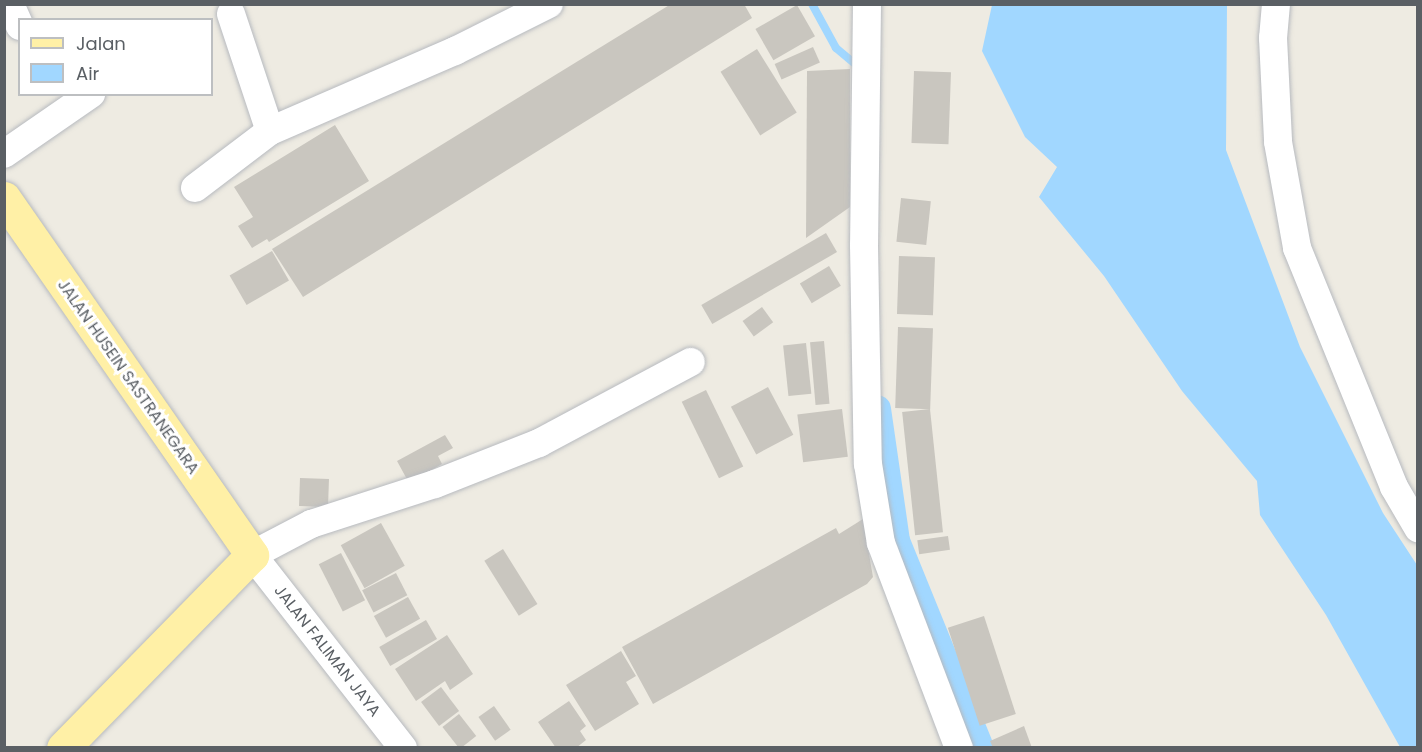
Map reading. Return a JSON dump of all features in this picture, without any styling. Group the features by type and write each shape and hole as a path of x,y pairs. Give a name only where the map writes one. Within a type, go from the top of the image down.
{"main road":[{"name":"JALAN HUSEIN SASTRANEGARA","path":"4,198 252,555"},
{"path":"63,747 252,555"}],"street":[{"path":"10,4 18,22"},
{"path":"195,188 270,131 455,51 549,4"},
{"path":"867,4 864,245 868,464 881,543 959,747"},
{"path":"1276,4 1273,38 1278,142 1297,248 1394,487 1418,528"},
{"path":"230,15 270,131"},
{"path":"14,146 77,98"},
{"path":"252,555 311,524 435,484 539,443 691,362"},
{"name":"JALAN FALIMAN JAYA","path":"252,555 403,747"}],"water":[{"path":"992,5 1227,5 1226,150 1300,347 1383,513 1417,565 1417,747 1400,747 1326,615 1260,515 1257,481 1182,391 1104,276 1039,197 1057,167 1025,137 982,51"}],"building":[{"path":"671,4 744,4 752,18 303,297 272,249"},
{"path":"797,5 815,36 773,60 755,29"},
{"path":"813,47 820,63 782,80 775,64"},
{"path":"757,49 797,113 760,135 721,72"},
{"path":"850,69 850,207 806,238 807,71"},
{"path":"914,71 951,72 948,144 911,143"},
{"path":"335,125 369,181 269,242 267,239 252,248 238,226 253,217 234,187"},
{"path":"901,198 931,201 926,245 896,242"},
{"path":"826,233 837,252 712,324 701,305"},
{"path":"272,251 289,280 247,305 230,276"},
{"path":"899,256 935,257 933,315 897,314"},
{"path":"829,266 841,286 812,303 800,284"},
{"path":"762,307 773,322 754,336 743,321"},
{"path":"898,327 933,328 930,409 895,408"},
{"path":"824,341 829,404 816,405 810,342"},
{"path":"806,343 811,394 788,396 783,345"},
{"path":"768,387 793,435 756,454 731,407"},
{"path":"706,390 743,466 719,478 682,402"},
{"path":"842,409 848,457 803,462 797,414"},
{"path":"930,409 943,532 915,535 902,412"},
{"path":"445,435 453,448 438,456 442,464 409,483 397,461"},
{"path":"300,478 329,479 328,507 299,506"},
{"path":"863,519 873,577 867,584 653,704 622,647 836,528 839,534"},
{"path":"381,523 405,566 365,588 341,545"},
{"path":"948,536 950,550 919,554 917,540"},
{"path":"503,549 537,604 519,616 484,561"},
{"path":"341,553 365,600 343,612 319,564"},
{"path":"396,573 407,595 373,613 362,590"},
{"path":"408,597 420,619 386,638 374,616"},
{"path":"984,616 1016,714 980,726 948,628"},
{"path":"426,620 437,639 390,666 379,647"},
{"path":"447,635 473,674 450,690 445,681 416,701 395,669"},
{"path":"621,651 636,676 626,682 639,704 595,731 566,685"},
{"path":"441,687 459,711 439,726 421,702"},
{"path":"569,701 586,726 580,731 586,740 576,748 556,748 538,722"},
{"path":"494,706 511,730 495,741 478,717"},
{"path":"459,714 476,736 459,748 442,727"},
{"path":"1024,726 1032,748 993,748 990,741"}],"waterway":[{"path":"812,4 836,48 859,67"},
{"path":"877,409 896,541 980,748"}]}
